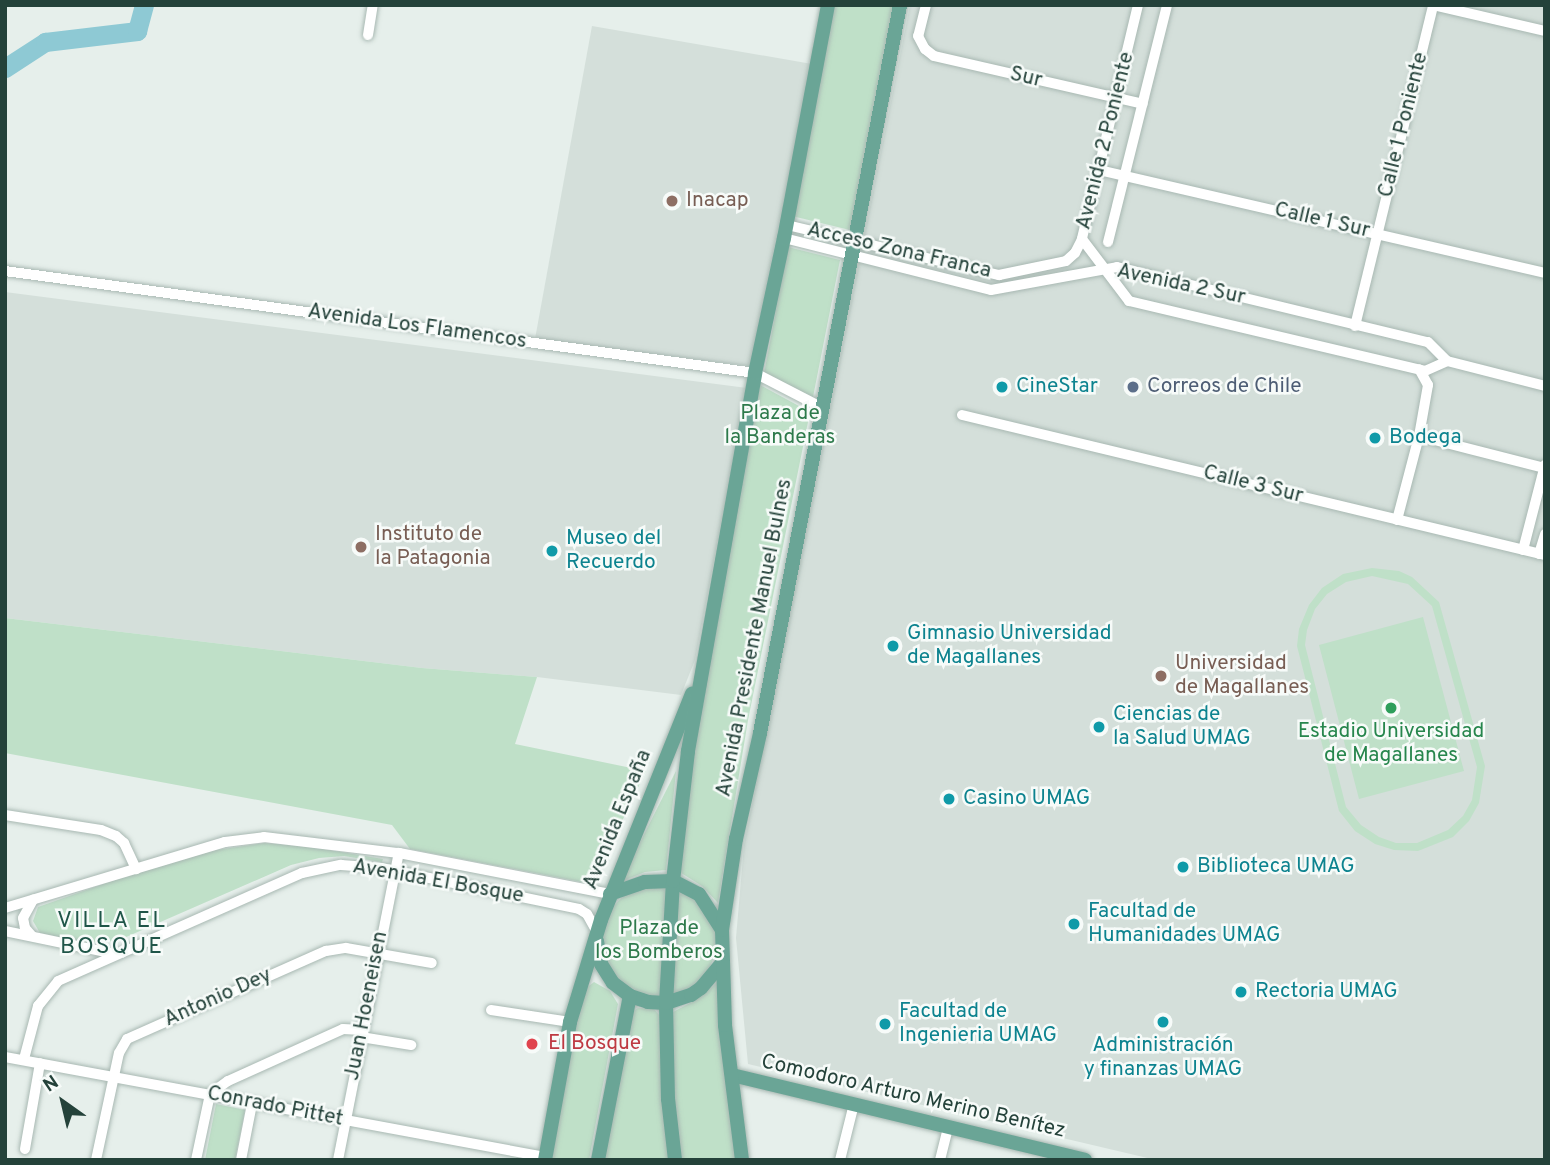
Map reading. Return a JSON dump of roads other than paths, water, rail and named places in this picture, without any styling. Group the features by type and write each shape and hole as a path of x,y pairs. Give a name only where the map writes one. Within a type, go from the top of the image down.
{"main road":[{"name":"Avenida Presidente Manuel Bulnes","path":"675,1160 668,1099 666,1003 673,881 687,759 755,373 786,232 828,5"},
{"name":"Avenida Presidente Manuel Bulnes","path":"742,1160 725,1025 722,930 736,839 760,733 900,5"},
{"name":"Avenida España","path":"545,1158 570,1022 597,932 703,663"},
{"path":"610,894 645,881 673,881 699,894 714,913 722,930"},
{"path":"597,932 598,953 606,974 630,996 648,1002 666,1003 701,988 723,962"},
{"path":"598,1160 630,996"},
{"name":"Comodoro Arturo Merino Benítez","path":"732,1075 948,1127 1035,1154 1085,1160"}],"street":[{"path":"368,36 373,5"},
{"name":"Sur","path":"926,5 918,36 925,49 934,56 1143,104"},
{"name":"Avenida 2 Poniente","path":"1104,269 1082,240 1138,5"},
{"name":"Avenida 2 Poniente","path":"1108,242 1167,5"},
{"path":"1433,5 1545,31"},
{"name":"Calle 1 Poniente","path":"1355,326 1433,5"},
{"name":"Calle 1 Sur","path":"1099,170 1545,273"},
{"name":"Acceso Zona Franca","path":"786,232 855,240 999,275 1066,261 1076,253 1082,240"},
{"name":"Acceso Zona Franca","path":"786,232 851,256 991,290 1104,269"},
{"name":"Avenida 2 Sur","path":"1419,369 1135,304 1125,296 1104,269 1117,267 1428,342 1447,360 1545,386"},
{"name":"Avenida Los Flamencos","path":"5,271 755,373 821,407"},
{"path":"1419,369 1430,370 1447,360"},
{"path":"1397,520 1419,436 1427,385 1419,369"},
{"name":"Calle 3 Sur","path":"962,415 1542,555"},
{"path":"1419,436 1544,467 1522,550"},
{"path":"1542,555 1545,534"},
{"path":"5,815 101,830 116,836 124,843 136,869"},
{"name":"Avenida El Bosque","path":"5,908 225,842 264,836 399,853 610,894"},
{"name":"Juan Hoeneisen","path":"338,1160 399,853"},
{"name":"Avenida El Bosque","path":"24,1059 38,1006 58,981 302,873 341,865 395,872 579,909 587,914 597,932"},
{"path":"32,936 25,928 23,918 33,900"},
{"path":"5,931 114,954"},
{"name":"Antonio Dey","path":"96,1160 113,1076 119,1053 127,1039 326,951 345,948 432,963"},
{"path":"492,1010 570,1022"},
{"path":"196,1160 210,1094 228,1082 343,1029 411,1045"},
{"name":"Conrado Pittet","path":"5,1057 545,1158"},
{"path":"25,1149 40,1063"},
{"path":"240,1160 252,1104"},
{"path":"840,1160 854,1104"},
{"path":"940,1160 948,1127"}],"waterway":[{"path":"5,68 45,42 137,31 144,5"}],"place":[{"name":"Inacap","path":"672,201"},
{"name":"CineStar","path":"1002,387"},
{"name":"Correos de Chile","path":"1133,387"},
{"name":"Bodega","path":"1375,438"},
{"name":"Instituto de la Patagonia","path":"361,547"},
{"name":"Museo del Recuerdo","path":"552,551"},
{"name":"Gimnasio Universidad de Magallanes","path":"893,646"},
{"name":"Universidad de Magallanes","path":"1161,676"},
{"name":"Estadio Universidad de Magallanes","path":"1391,708"},
{"name":"Ciencias de la Salud UMAG","path":"1099,727"},
{"name":"Casino UMAG","path":"949,799"},
{"name":"Biblioteca UMAG","path":"1183,867"},
{"name":"Facultad de Humanidades UMAG","path":"1074,924"},
{"name":"Rectoria UMAG","path":"1241,992"},
{"name":"Administración y finanzas UMAG","path":"1163,1022"},
{"name":"Facultad de Ingenieria UMAG","path":"885,1024"},
{"name":"El Bosque","path":"532,1044"}],"district":[{"name":"VILLA EL BOSQUE","path":"112,935"}],"park label":[{"name":"Plaza de la Banderas","path":"780,426"},
{"name":"Plaza de los Bomberos","path":"659,941"}]}
